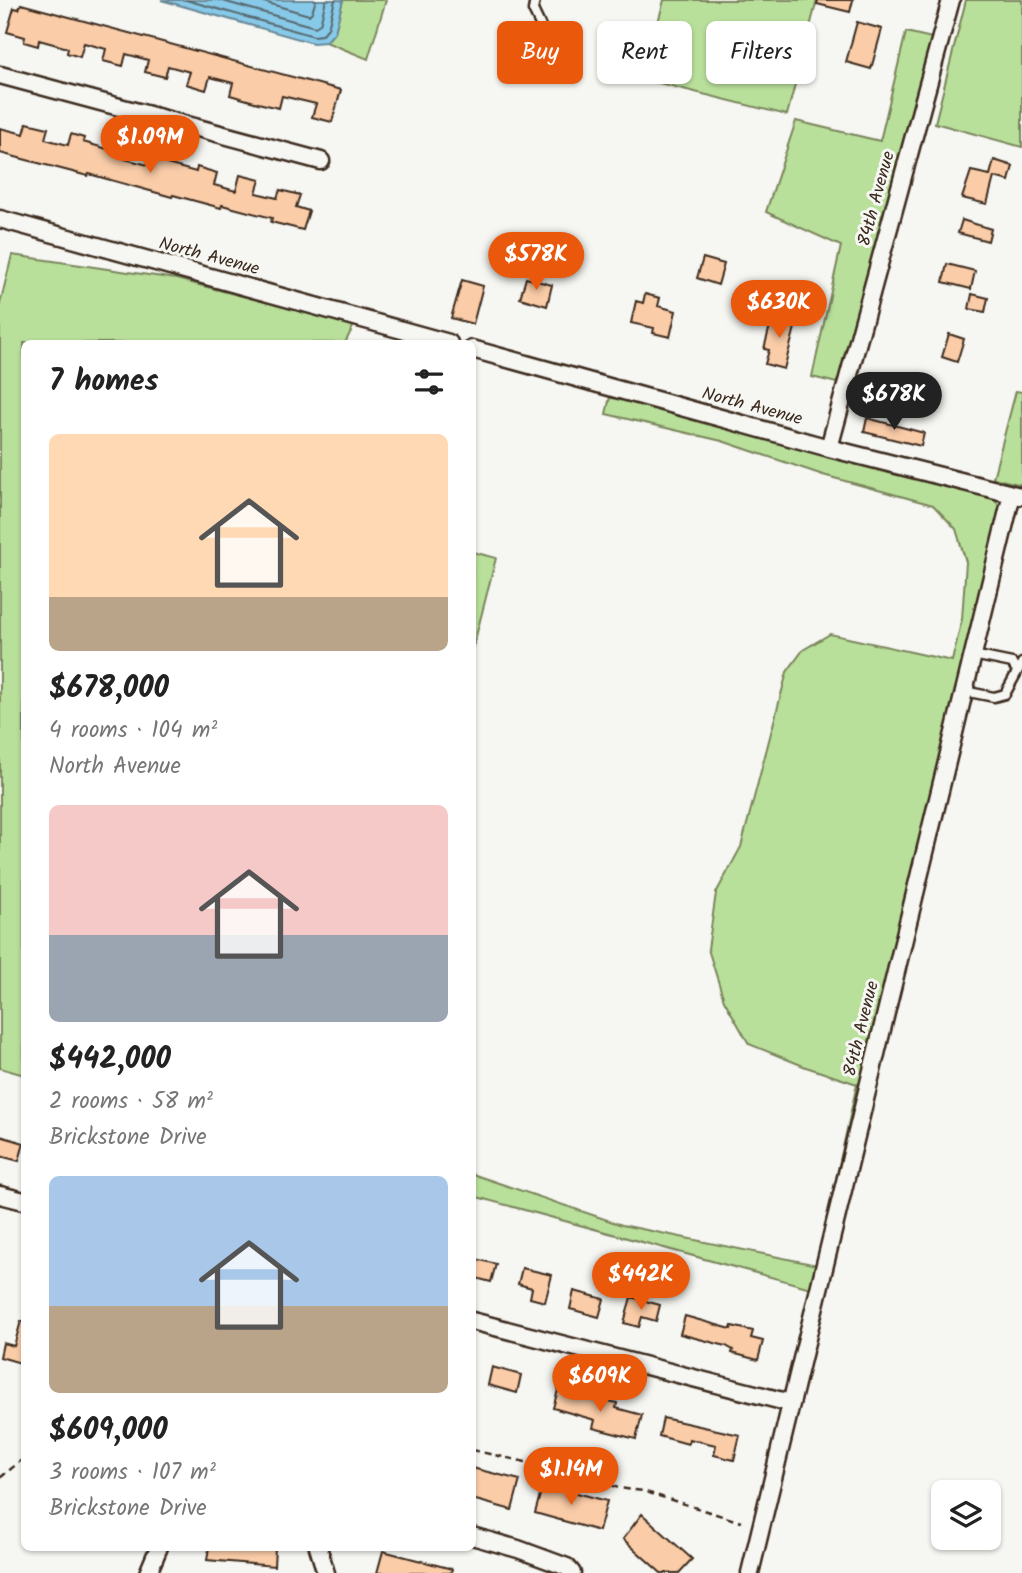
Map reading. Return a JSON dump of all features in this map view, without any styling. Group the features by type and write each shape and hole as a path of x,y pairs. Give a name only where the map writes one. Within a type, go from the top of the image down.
{"street":[{"name":"84th Avenue","path":"829,448 951,0"},
{"path":"0,75 321,161"},
{"name":"North Avenue","path":"0,219 438,340"},
{"name":"North Avenue","path":"476,350 829,448 1017,495"},
{"name":"84th Avenue","path":"750,1573 964,691 1017,495"},
{"path":"0,1196 21,1201"},
{"path":"476,1322 790,1403"},
{"path":"476,1537 567,1567 572,1573"},
{"path":"148,1573 157,1551"},
{"path":"319,1551 326,1573"}],"lane":[{"path":"535,0 533,10 538,21"},
{"path":"964,691 994,697 1005,694 1019,667 1005,660 973,655"}],"path":[{"path":"476,1451 588,1476 618,1488 643,1490 741,1521"},
{"path":"0,1478 21,1460"}],"green space":[{"path":"343,0 386,0 368,59 326,42 335,32"},
{"path":"664,0 817,0 812,21 706,21 706,84 795,84 787,115 663,84 692,84 692,21 658,21"},
{"path":"966,0 1022,0 1022,147 935,123"},
{"path":"906,32 932,38 841,384 812,377 841,246 766,212 796,121 880,141"},
{"path":"12,255 176,279 354,325 346,340 21,340 21,1074 0,1068 0,304"},
{"path":"1016,391 1022,392 1022,485 993,478"},
{"path":"610,397 993,495 1004,516 817,1266 811,1288 476,1197 476,1175 622,1225 817,1265 857,1084 749,1044 724,1000 708,949 716,893 741,847 787,672 803,650 830,634 952,661 962,619 966,562 956,529 933,505 823,475 722,441 606,414"},
{"path":"476,553 496,558 476,636"}],"water":[{"path":"161,0 343,0 335,32 326,42 313,43"}],"building":[{"path":"818,0 853,0 850,12 817,4"},
{"path":"21,4 341,90 332,122 312,117 316,104 282,96 279,108 258,103 230,95 233,83 210,77 206,90 186,84 190,72 168,66 165,77 145,72 148,60 126,54 123,66 103,61 106,49 84,43 80,57 67,53 68,48 39,40 38,46 24,42 25,37 7,32 14,8 19,9"},
{"path":"857,22 882,29 871,69 846,62"},
{"path":"27,123 48,128 45,139 68,145 71,134 84,138 83,142 111,150 112,146 127,150 125,159 152,166 154,156 168,159 167,164 196,172 197,167 217,173 214,185 236,191 240,175 260,180 256,193 277,198 280,190 300,195 296,207 309,211 303,230 271,222 272,218 222,205 221,208 173,195 172,197 0,153 0,128 24,134"},
{"path":"994,160 1013,166 1009,181 994,177 987,204 962,198 971,171 990,175"},
{"path":"962,220 991,229 988,241 958,233"},
{"path":"703,258 724,264 718,285 697,278"},
{"path":"947,264 975,271 971,289 943,282"},
{"path":"526,278 552,285 547,306 520,298"},
{"path":"462,280 483,286 473,324 451,318"},
{"path":"645,294 660,298 658,306 676,311 670,337 653,333 654,328 631,323 636,301 643,303"},
{"path":"972,294 988,298 985,312 969,309"},
{"path":"773,314 797,320 784,369 765,364 769,350 764,349"},
{"path":"949,334 964,339 957,362 942,357"},
{"path":"867,418 924,433 921,446 864,432"},
{"path":"0,1136 21,1142 19,1161 0,1156"},
{"path":"476,1259 496,1264 491,1282 476,1278"},
{"path":"522,1268 552,1275 545,1302 530,1298 532,1288 518,1284"},
{"path":"574,1291 604,1299 599,1317 570,1309"},
{"path":"631,1297 660,1305 656,1321 642,1317 639,1327 624,1323"},
{"path":"685,1316 731,1329 732,1326 753,1331 751,1338 763,1341 758,1360 732,1353 733,1350 726,1346 680,1334"},
{"path":"21,1321 21,1363 0,1357 3,1343 14,1346"},
{"path":"492,1367 521,1375 517,1393 488,1385"},
{"path":"558,1390 599,1402 600,1399 617,1403 616,1408 642,1415 636,1439 593,1428 595,1420 553,1408"},
{"path":"663,1418 740,1435 734,1460 714,1455 716,1445 689,1439 688,1444 659,1436"},
{"path":"476,1469 520,1480 512,1510 476,1500"},
{"path":"543,1484 607,1501 599,1531 535,1513"},
{"path":"642,1514 692,1559 679,1573 661,1573 623,1539"},
{"path":"208,1551 275,1551 274,1566 207,1560"},
{"path":"383,1551 452,1569 451,1573 377,1573"}]}
